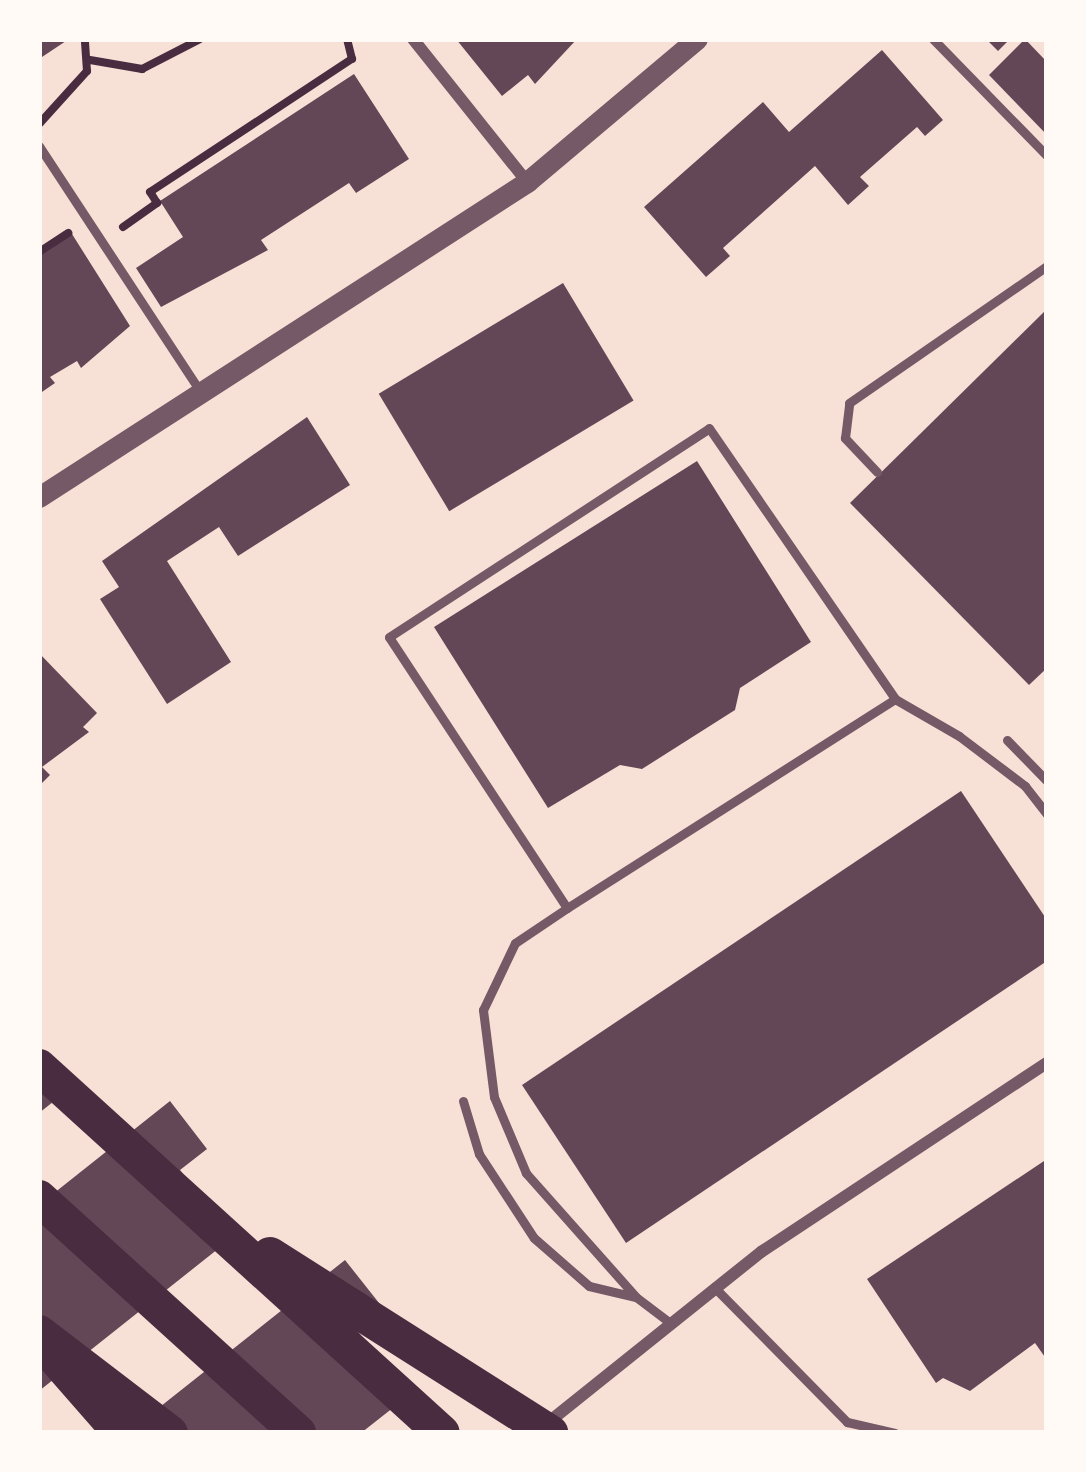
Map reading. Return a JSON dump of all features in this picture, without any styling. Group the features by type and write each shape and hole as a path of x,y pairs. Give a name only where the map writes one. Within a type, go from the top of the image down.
{"highway":[{"path":"39,1067 442,1433"},
{"path":"39,1198 298,1433"},
{"path":"190,1206 550,1433"},
{"path":"39,1336 121,1433"},
{"path":"39,1336 170,1433"}],"street":[{"path":"413,39 527,182"},
{"path":"39,497 527,182 697,39"},
{"path":"535,1433 714,1287 1047,1063"}],"lane":[{"path":"933,39 1047,156"},
{"path":"39,146 200,391"},
{"path":"877,472 845,438 848,403 1047,266"},
{"path":"567,908 389,638 709,428 895,699 959,736 1047,814"},
{"path":"668,1322 636,1298 526,1173 494,1096 484,1010 515,944 895,699"},
{"path":"1006,740 1047,782"},
{"path":"463,1101 479,1154 534,1238 590,1286 636,1298"},
{"path":"714,1287 847,1422 896,1433"}],"path":[{"path":"39,130 41,116 77,86 90,60 85,39"},
{"path":"90,60 142,69 200,39"},
{"path":"101,241 157,203 150,192 352,59 347,39"},
{"path":"39,252 57,240"}],"building":[{"path":"39,39 69,39 39,59"},
{"path":"456,39 577,39 535,84 528,75 502,96"},
{"path":"986,39 1010,39 998,51"},
{"path":"1025,39 1047,62 1047,135 989,75"},
{"path":"882,50 943,120 925,136 917,127 860,177 869,186 848,205 815,166 723,248 730,256 706,277 644,207 763,102 789,132"},
{"path":"354,74 409,159 356,193 349,183 261,240 268,250 161,307 136,268 183,237 160,201"},
{"path":"72,234 130,326 81,368 77,361 50,377 55,383 39,394 39,255"},
{"path":"563,283 634,400 449,511 379,394"},
{"path":"1047,309 1047,668 1029,685 850,503"},
{"path":"307,417 350,485 238,556 219,527 167,561 231,662 167,704 100,599 119,587 102,561"},
{"path":"697,461 811,642 740,688 735,710 642,769 620,765 548,808 434,627"},
{"path":"39,653 97,713 83,727 89,732 42,767 50,775 39,786"},
{"path":"961,791 1047,920 1047,961 626,1243 522,1085"},
{"path":"39,1075 58,1098 39,1113"},
{"path":"170,1101 207,1149 180,1170 233,1237 39,1391 39,1205"},
{"path":"1047,1159 1047,1360 1035,1343 970,1391 943,1378 936,1383 867,1279"},
{"path":"345,1260 383,1308 356,1329 408,1396 361,1433 127,1433"}]}
